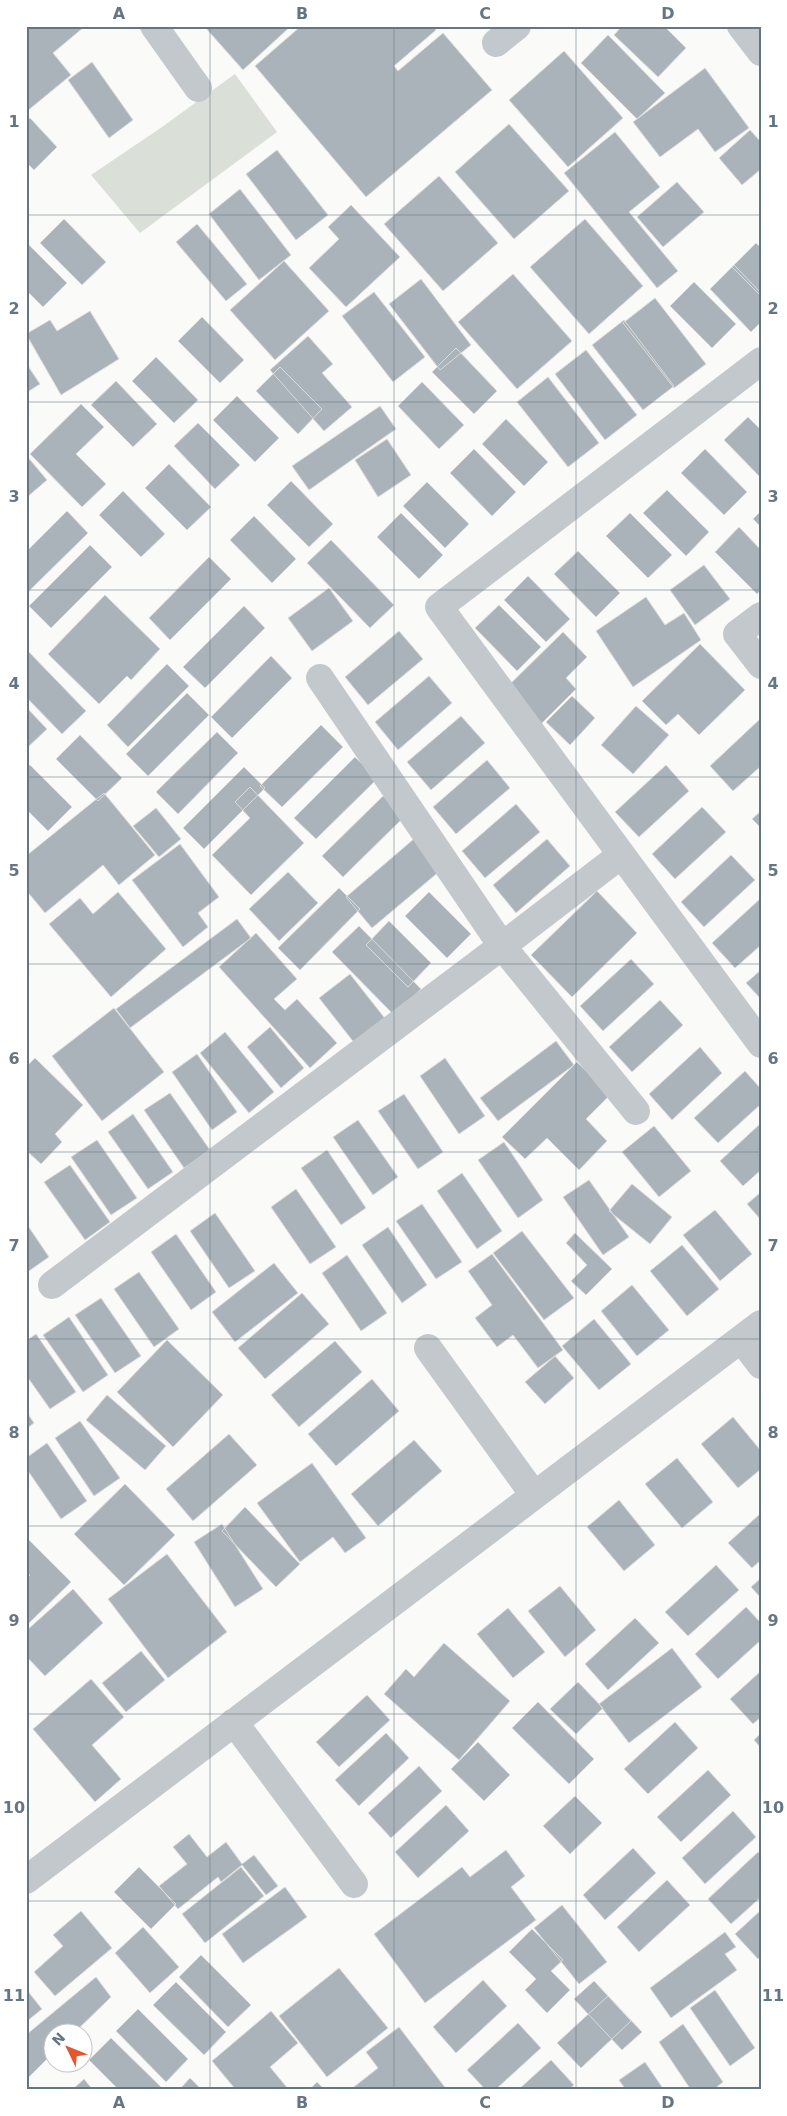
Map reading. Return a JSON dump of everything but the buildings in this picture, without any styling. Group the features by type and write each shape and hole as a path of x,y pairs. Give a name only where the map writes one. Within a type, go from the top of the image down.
{"street":[{"path":"154,26 198,88"},
{"path":"496,43 517,26"},
{"path":"741,26 760,50"},
{"path":"761,361 439,607 761,1044"},
{"path":"761,616 737,634 761,665"},
{"path":"320,678 502,946 636,1111"},
{"path":"52,1285 621,855"},
{"path":"31,1866 234,1722 751,1331 761,1365"},
{"path":"428,1348 534,1495"},
{"path":"234,1722 354,1884"}],"shaded area":[{"path":"235,74 277,132 140,233 91,175"}]}
